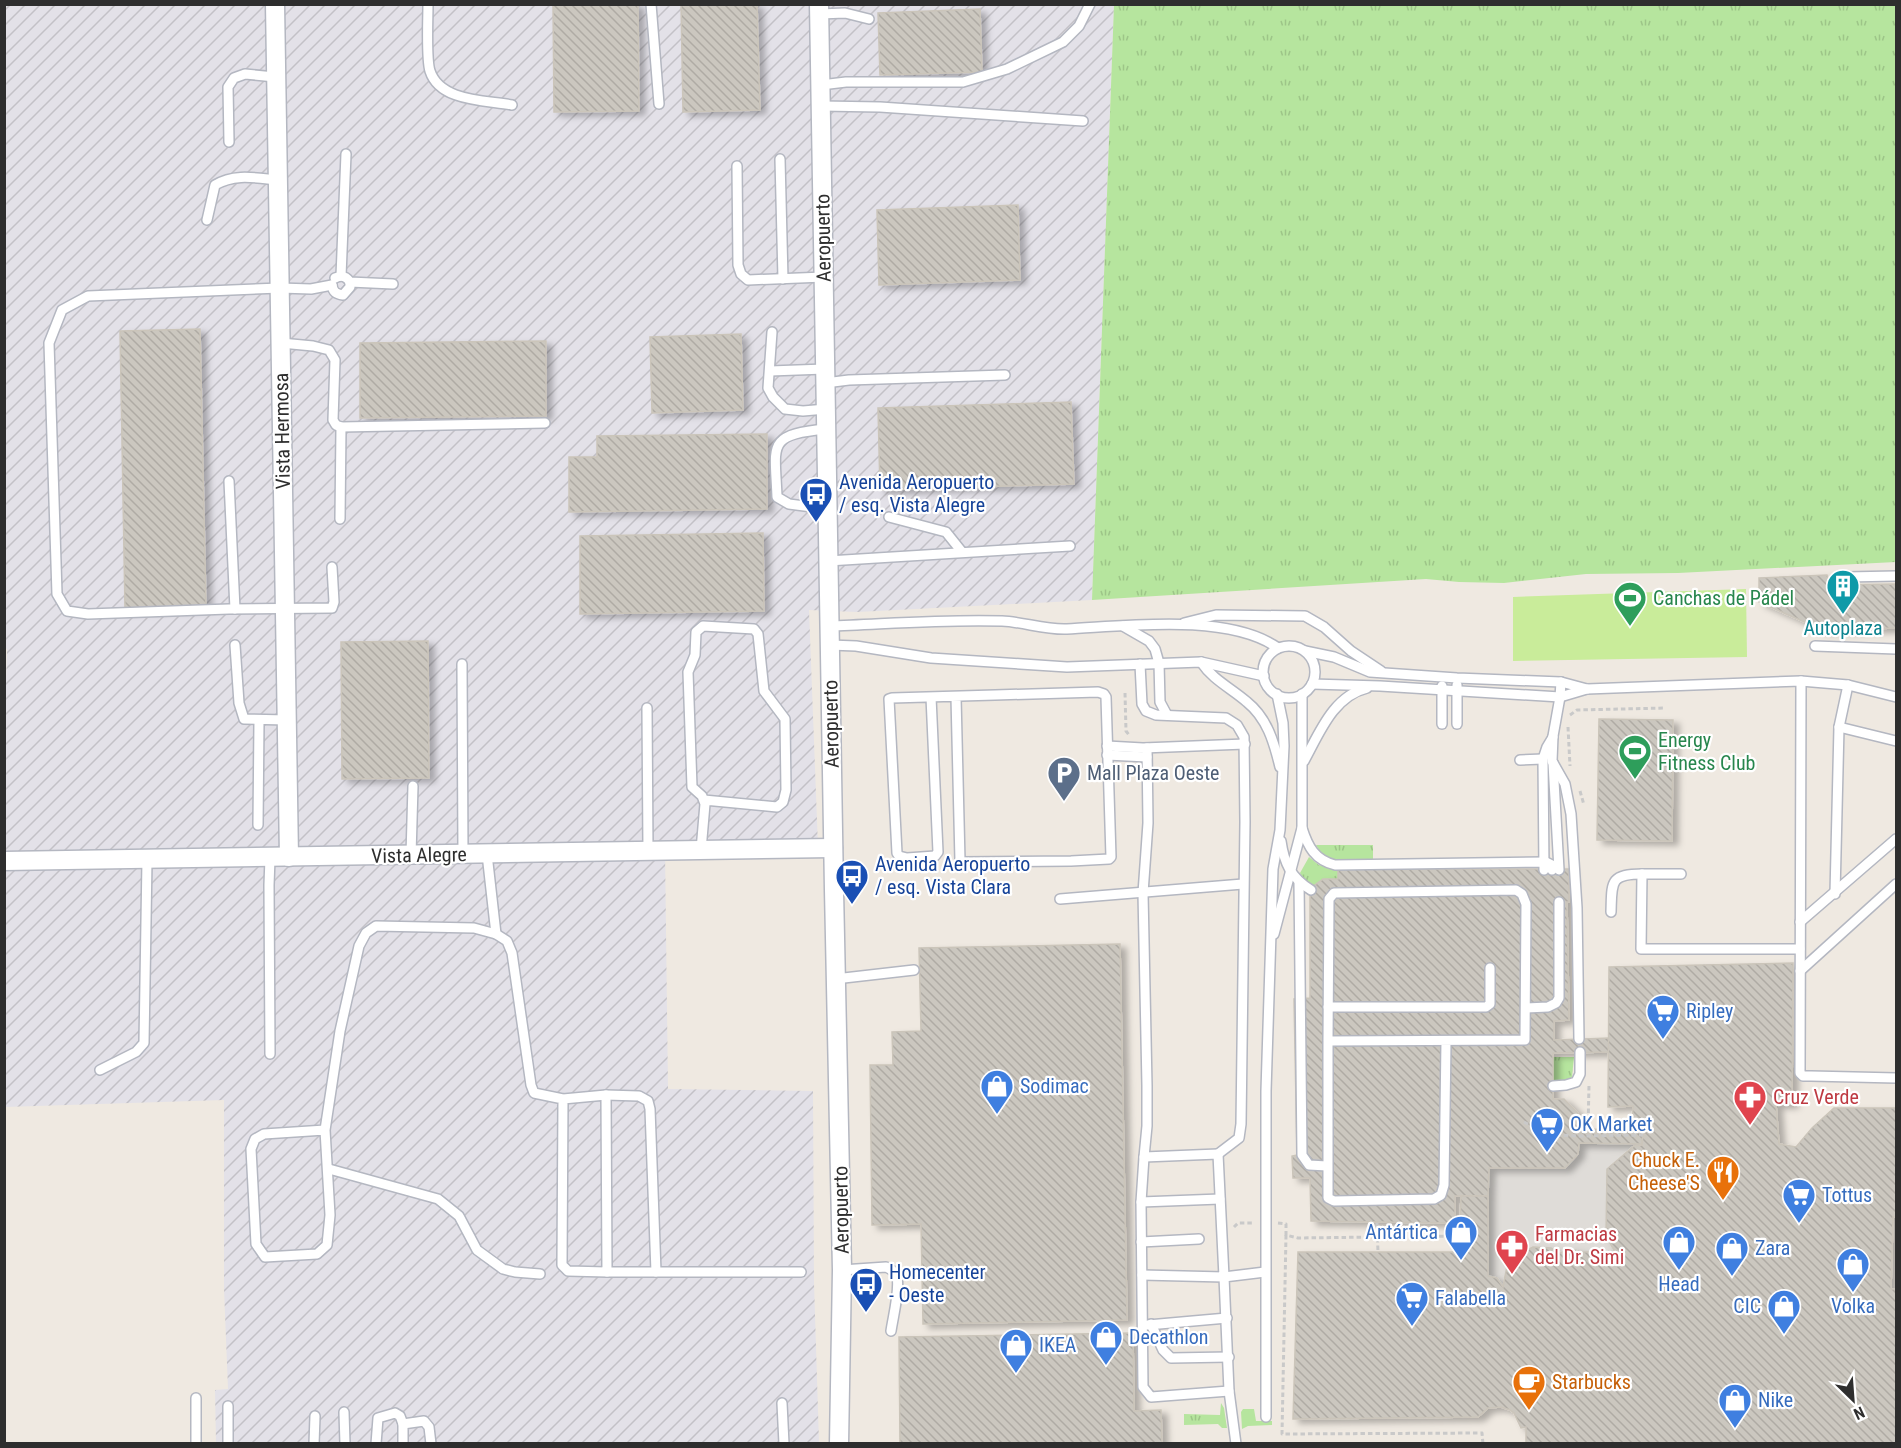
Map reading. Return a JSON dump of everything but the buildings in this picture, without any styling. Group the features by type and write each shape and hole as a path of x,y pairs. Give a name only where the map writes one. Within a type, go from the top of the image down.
{"street":[{"name":"Vista Hermosa","path":"275,4 289,857"},
{"name":"Aeropuerto","path":"819,9 842,1270 839,1443"},
{"name":"Vista Alegre","path":"4,861 833,849"}],"lane":[{"path":"428,4 429,70 439,86 457,96 512,105"},
{"path":"651,4 659,104"},
{"path":"821,85 846,82 963,82 1007,69 1063,42 1079,26 1090,4"},
{"path":"819,9 869,19"},
{"path":"229,142 228,87 234,78 245,74 275,77"},
{"path":"821,106 880,107 1083,121"},
{"path":"341,276 346,154"},
{"path":"780,159 783,279"},
{"path":"737,166 738,265 741,274 748,280 824,278"},
{"path":"207,220 215,185 222,181 230,177 278,180"},
{"path":"347,277 350,282 350,288 343,295 333,290 334,278 347,277"},
{"path":"350,282 393,284"},
{"path":"332,285 311,289 280,288 88,296 62,310 49,343 57,594 67,611 88,614 332,608 334,602 332,567"},
{"path":"772,332 768,388 777,403 785,409 803,411 826,409"},
{"path":"281,344 313,346 329,350 335,360 333,420 341,427 544,423"},
{"path":"770,371 849,380 1005,375"},
{"path":"340,519 341,427"},
{"path":"826,429 800,431 785,436 775,450 777,497 789,504 827,508"},
{"path":"229,481 235,609"},
{"path":"889,517 946,532 962,552"},
{"path":"828,561 1070,546"},
{"path":"1846,578 1896,576"},
{"path":"1180,624 1216,615 1305,616 1324,627 1360,658 1386,674"},
{"path":"829,626 987,621 1020,623 1052,630 1180,624 1256,635 1278,648"},
{"path":"701,850 704,800 692,787 688,672 694,655 696,632 703,626 754,629 758,634 764,691 785,719 786,790 783,802 777,807 704,800"},
{"path":"1123,626 1149,641 1155,649 1159,663 1160,702 1167,715"},
{"path":"235,645 241,714 244,719 287,720"},
{"path":"830,645 856,646 931,658 1067,667 1201,663 1264,676"},
{"path":"1305,651 1314,663 1315,677 1312,684 1302,694 1289,697 1271,690 1263,670 1268,657 1278,648 1295,646 1305,651 1334,657 1360,669 1386,674 1561,681 1587,689"},
{"path":"1815,646 1896,649"},
{"path":"1201,663 1212,677 1248,702 1259,714 1270,734 1282,774"},
{"path":"462,664 463,854"},
{"path":"1140,664 1144,708 1150,714 1226,718 1237,725 1245,744 1239,1138 1218,1154 1144,1157"},
{"path":"1442,724 1443,677"},
{"path":"1457,678 1457,724"},
{"path":"1552,870 1548,760 1561,681"},
{"path":"1312,684 1442,689 1560,697 1587,689 1801,681 1848,685 1896,697"},
{"path":"1801,681 1801,1074 1896,1078"},
{"path":"1835,894 1839,727 1848,685"},
{"path":"1303,763 1336,707 1351,693 1380,686"},
{"path":"931,697 938,852 934,856 903,857 897,853 888,702 892,698 931,697 956,697 1102,693 1106,697 1111,857 1109,859 962,862 959,860 956,697"},
{"path":"1266,1417 1265,1223 1270,950 1273,869 1280,830 1283,723 1277,694"},
{"path":"1270,950 1302,828 1302,694"},
{"path":"648,708 648,851"},
{"path":"258,825 259,720"},
{"path":"1839,727 1896,741"},
{"path":"1107,750 1245,744"},
{"path":"1144,750 1148,823 1143,894 1147,1116 1141,1202 1142,1275 1147,1325 1143,1387 1151,1397 1229,1391"},
{"path":"1520,760 1548,760"},
{"path":"1548,760 1552,870"},
{"path":"1548,760 1565,784 1571,814 1577,908 1579,1039"},
{"path":"411,855 413,786"},
{"path":"1302,828 1305,840 1313,853 1322,861 1335,865 1546,862 1552,865 1552,870"},
{"path":"1280,830 1284,856 1291,874 1311,890"},
{"path":"1800,922 1896,839"},
{"path":"488,854 496,934"},
{"path":"270,858 270,1054"},
{"path":"100,1070 136,1052 144,1043 147,860"},
{"path":"1611,912 1612,887 1616,880 1625,874 1681,874"},
{"path":"1642,874 1641,949 1800,949"},
{"path":"1299,882 1302,1155 1309,1165 1327,1166"},
{"path":"1060,899 1244,884"},
{"path":"1800,971 1896,884"},
{"path":"1328,1041 1525,1040 1526,904 1522,894 1512,888 1334,893 1329,899 1327,1166 1328,1198 1334,1201 1434,1199 1441,1196 1444,1185 1446,1041"},
{"path":"1526,1008 1548,1007 1556,1003 1559,998 1559,902"},
{"path":"325,1130 264,1134 255,1139 251,1149 256,1244 265,1257 317,1254 327,1245 330,1215 325,1130 340,1031 359,946 366,933 376,926 474,928 496,934 507,941 512,953 534,1093 563,1099 606,1095 639,1096 648,1101 656,1272"},
{"path":"1328,1007 1485,1007 1490,1004 1490,968"},
{"path":"835,979 914,970"},
{"path":"1552,1086 1576,1082 1580,1074 1580,1052"},
{"path":"606,1095 607,1272"},
{"path":"563,1099 562,1265 568,1271 801,1272"},
{"path":"1218,1154 1229,1391 1236,1443"},
{"path":"328,1169 438,1199 459,1216 477,1250 503,1269 540,1274"},
{"path":"1141,1202 1220,1199"},
{"path":"1141,1242 1199,1239"},
{"path":"842,1270 886,1267 892,1270 897,1277 897,1288 891,1331"},
{"path":"1142,1275 1224,1277 1265,1272"},
{"path":"1147,1325 1227,1318"},
{"path":"1147,1325 1171,1358 1228,1357"},
{"path":"196,1398 196,1443"},
{"path":"782,1403 784,1443"},
{"path":"228,1406 228,1443"},
{"path":"344,1412 345,1443"},
{"path":"376,1443 378,1418 395,1413 400,1416 403,1424 403,1443"},
{"path":"314,1443 315,1416"},
{"path":"403,1424 424,1421 429,1426 431,1443"}],"path":[{"path":"1125,693 1126,731 1144,750"},
{"path":"1571,772 1568,725 1570,714 1577,710 1665,708"},
{"path":"1578,788 1582,795 1585,813"},
{"path":"1588,1128 1589,1074"},
{"path":"1524,1122 1530,1125 1537,1134 1643,1135"},
{"path":"1221,1240 1238,1223 1286,1224 1282,1434 1482,1433 1483,1443"},
{"path":"1377,1223 1377,1252"},
{"path":"1286,1235 1298,1239 1460,1236"}],"shaded area":[{"path":"5,5 1114,5 1092,600 857,612 809,610 818,847 665,850 668,1089 813,1091 814,1283 819,1443 216,1443 215,1390 228,1389 224,1289 224,1100 5,1107 4,740 7,649 5,648"},
{"path":"1579,1143 1642,1144 1634,1146 1608,1170 1615,1252 1583,1252 1571,1249 1560,1253 1551,1248 1533,1247 1523,1252 1507,1266 1503,1287 1497,1278 1488,1276 1489,1168 1565,1168 1578,1154"}],"green space":[{"path":"1114,5 1896,5 1896,562 1678,573 1586,574 1504,583 1426,579 1092,600"},
{"name":"Canchas de Pádel","path":"1746,589 1747,657 1513,661 1513,597"},
{"path":"1316,845 1373,845 1373,862 1333,859 1321,852"},
{"path":"1309,857 1319,865 1338,869 1338,879 1325,879 1313,886 1300,873"},
{"path":"1553,1057 1574,1057 1572,1077 1567,1081 1553,1080"},
{"path":"1221,1403 1227,1428 1222,1428 1218,1424 1184,1425 1184,1414 1220,1415"},
{"path":"1243,1409 1254,1409 1256,1421 1272,1421 1272,1425 1248,1426 1242,1429 1241,1412"}],"place":[{"name":"Avenida Aeropuerto / esq. Vista Alegre","path":"816,523"},
{"name":"Autoplaza","path":"1843,615"},
{"name":"Canchas de Pádel","path":"1630,627"},
{"name":"Energy Fitness Club","path":"1635,780"},
{"name":"Mall Plaza Oeste","path":"1064,802"},
{"name":"Avenida Aeropuerto / esq. Vista Clara","path":"852,905"},
{"name":"Ripley","path":"1663,1040"},
{"name":"Sodimac","path":"997,1115"},
{"name":"Cruz Verde","path":"1750,1126"},
{"name":"OK Market","path":"1547,1153"},
{"name":"Chuck E. Cheese'S","path":"1723,1201"},
{"name":"Tottus","path":"1799,1224"},
{"name":"Antártica","path":"1461,1261"},
{"name":"Head","path":"1679,1271"},
{"name":"Farmacias del Dr. Simi","path":"1512,1275"},
{"name":"Zara","path":"1732,1277"},
{"name":"Volka","path":"1853,1293"},
{"name":"Homecenter - Oeste","path":"866,1313"},
{"name":"Falabella","path":"1412,1327"},
{"name":"CIC","path":"1784,1335"},
{"name":"Decathlon","path":"1106,1366"},
{"name":"IKEA","path":"1016,1374"},
{"name":"Starbucks","path":"1529,1411"},
{"name":"Nike","path":"1735,1429"}]}
